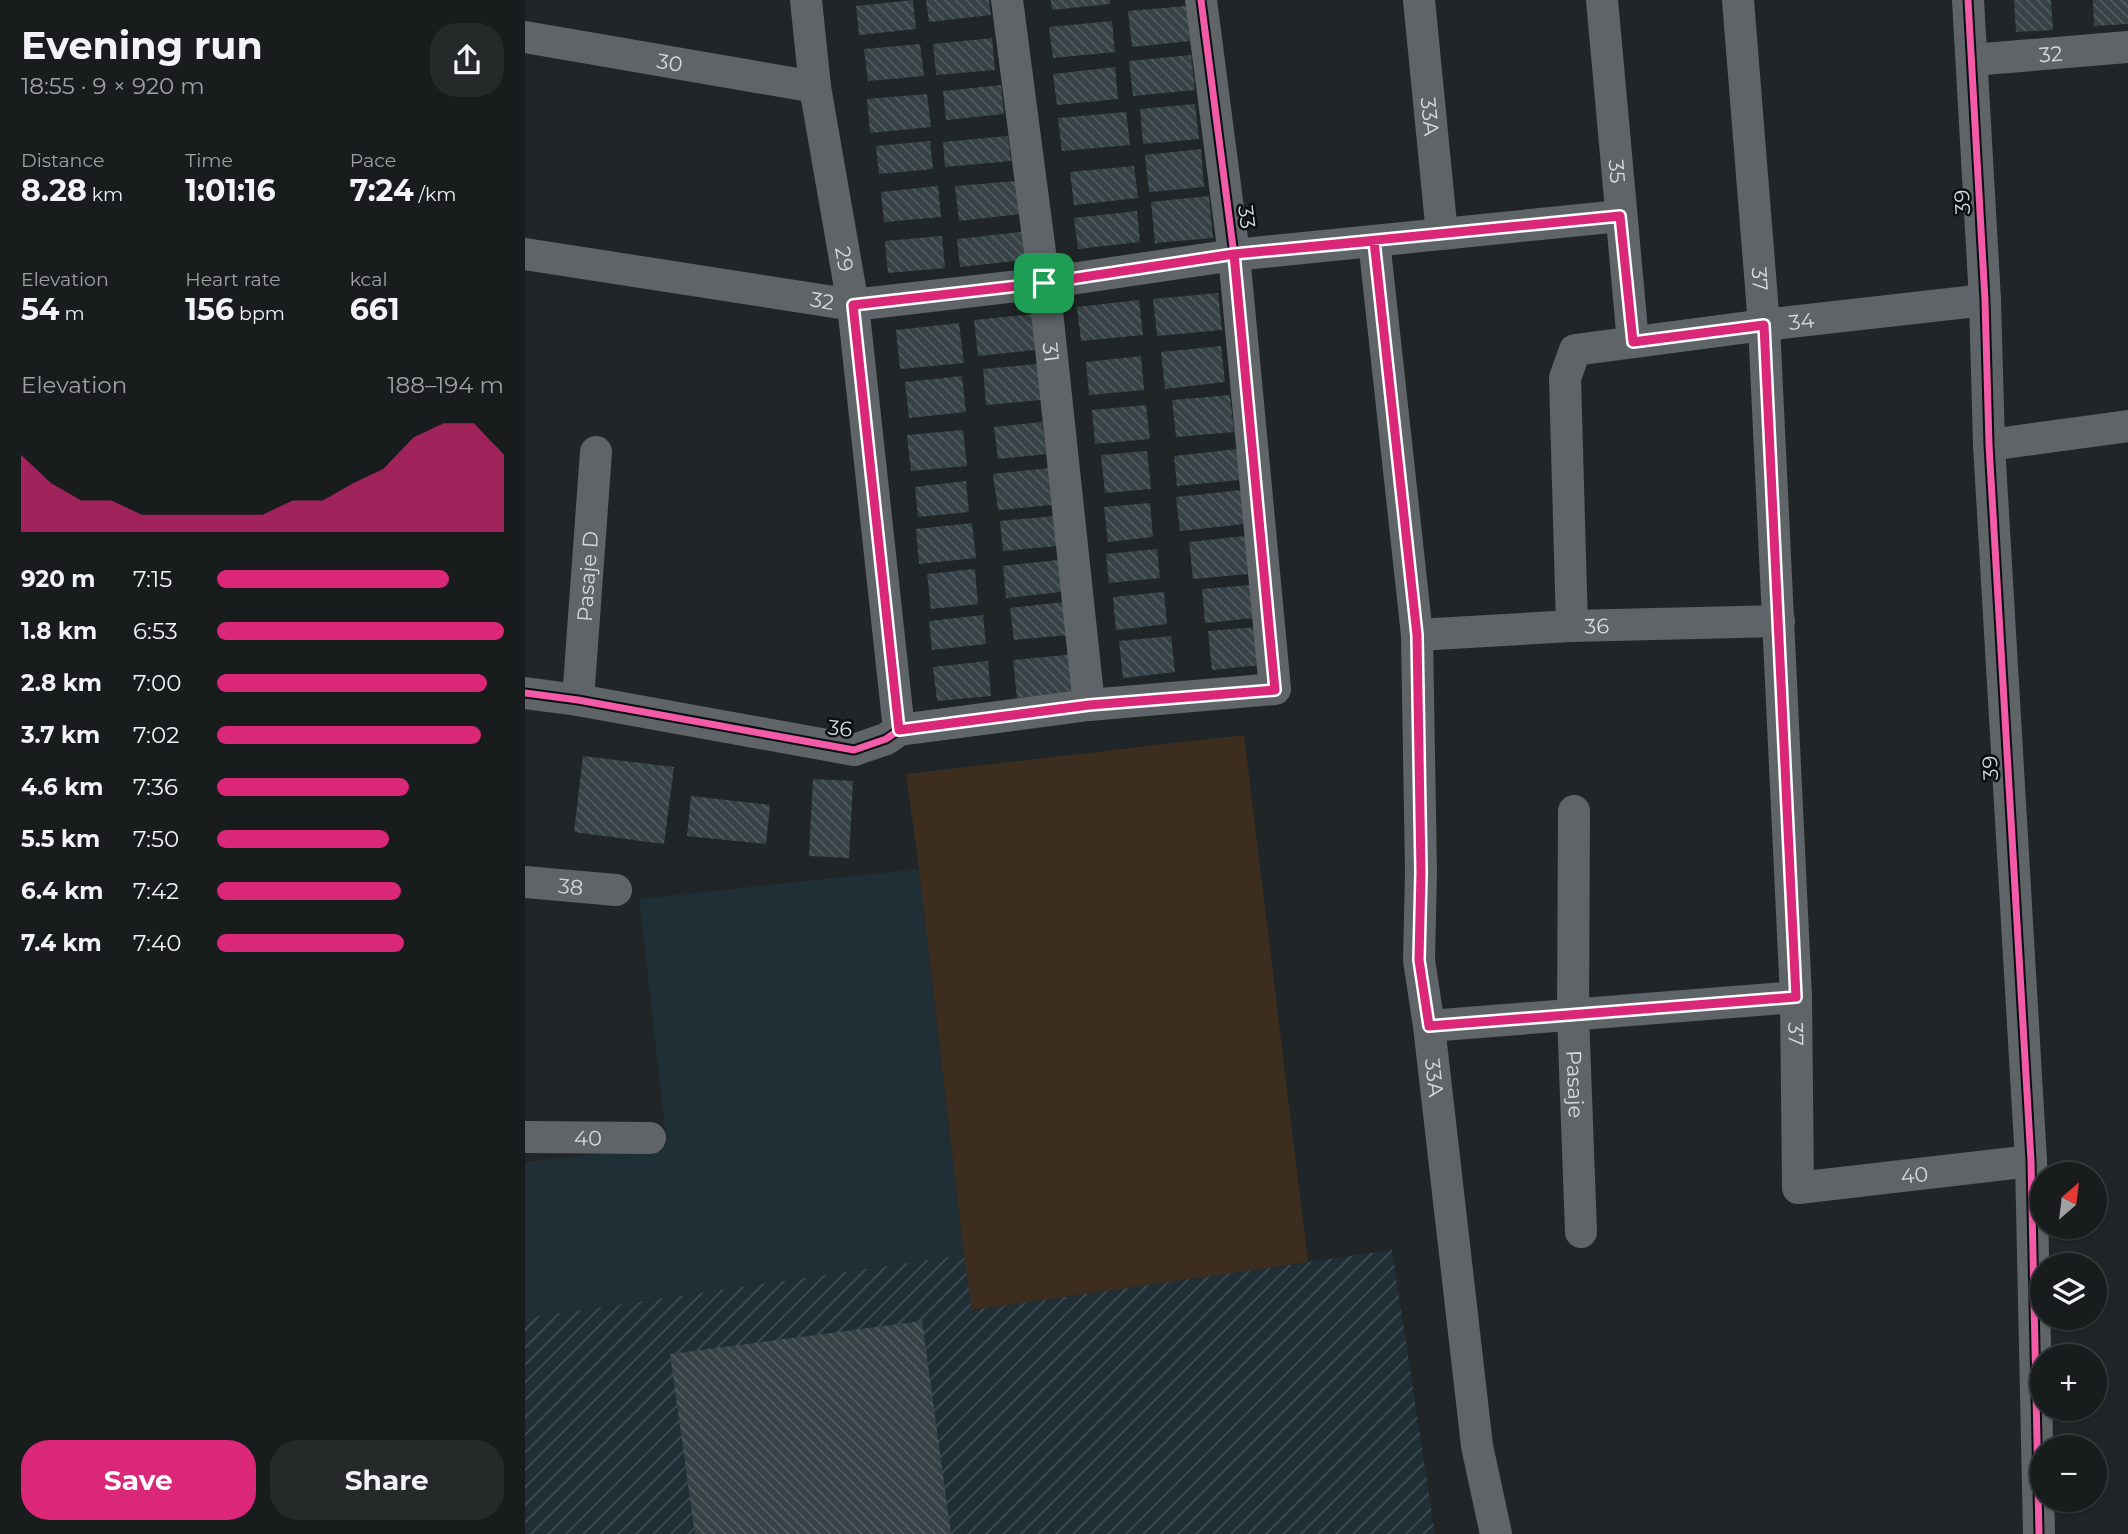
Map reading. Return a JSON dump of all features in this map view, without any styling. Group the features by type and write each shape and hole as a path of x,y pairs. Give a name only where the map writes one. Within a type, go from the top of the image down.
{"street":[{"name":"29","path":"806,0 815,87 853,305 899,730"},
{"name":"31","path":"1007,0 1044,283 1089,705"},
{"name":"33","path":"1201,0 1234,254 1275,690"},
{"name":"33A","path":"1419,0 1442,234"},
{"name":"35","path":"1602,0 1633,342"},
{"name":"37","path":"1738,0 1764,325 1779,621 1796,997 1798,1188"},
{"name":"39","path":"1968,0 1985,300 1989,445 2031,1161 2039,1534"},
{"name":"30","path":"525,37 815,87"},
{"name":"32","path":"1972,60 2128,47"},
{"name":"32","path":"525,254 853,305 1044,283 1234,254 1620,216"},
{"name":"33A","path":"1374,241 1417,635 1421,872 1419,960 1429,1026 1477,1446 1496,1534"},
{"name":"34","path":"1571,626 1565,378 1575,350 1985,300"},
{"path":"1989,445 2128,426"},
{"name":"Pasaje D","path":"579,700 596,452"},
{"name":"36","path":"1417,635 1571,626 1779,621"},
{"name":"36","path":"525,693 579,700 854,750 886,739 899,730 1089,705 1275,690"},
{"name":"Pasaje","path":"1574,811 1573,1014 1581,1232"},
{"name":"38","path":"525,882 616,890"},
{"path":"1429,1026 1796,997"},
{"name":"40","path":"525,1137 650,1138"},
{"name":"40","path":"1798,1188 2031,1161"}],"shaded area":[{"path":"1244,735 1308,1262 972,1310 906,774"},
{"path":"919,869 964,1255 525,1318 525,1162 667,1146 639,899"},
{"path":"1392,1250 1435,1534 525,1534 525,1318 964,1255 973,1310"}],"building":[{"path":"913,0 916,29 859,35 856,6"},
{"path":"926,0 989,0 991,15 929,22"},
{"path":"1051,0 1110,0 1110,4 1052,10"},
{"path":"2014,0 2051,0 2053,30 2016,32"},
{"path":"2093,0 2128,0 2128,24 2094,26"},
{"path":"1186,6 1190,41 1132,47 1128,11"},
{"path":"1112,21 1115,52 1053,58 1049,27"},
{"path":"992,38 995,70 936,75 933,44"},
{"path":"920,44 924,76 868,81 864,49"},
{"path":"1191,55 1195,90 1133,96 1129,61"},
{"path":"1115,67 1118,99 1057,105 1053,74"},
{"path":"1001,85 1004,114 946,120 943,91"},
{"path":"927,94 931,127 870,133 867,99"},
{"path":"1195,104 1199,139 1143,144 1140,109"},
{"path":"1126,112 1130,145 1062,151 1058,118"},
{"path":"1008,136 1011,161 945,167 943,142"},
{"path":"930,141 933,169 879,174 876,146"},
{"path":"1201,149 1204,187 1149,192 1145,155"},
{"path":"1134,166 1138,198 1074,205 1070,172"},
{"path":"1017,181 1020,214 959,221 955,186"},
{"path":"938,186 941,217 884,222 881,192"},
{"path":"1209,196 1213,238 1155,243 1151,202"},
{"path":"1137,211 1140,242 1078,249 1074,218"},
{"path":"1021,232 1025,260 960,267 957,239"},
{"path":"942,236 945,268 888,273 885,241"},
{"path":"1218,293 1222,330 1157,336 1153,299"},
{"path":"1139,300 1143,335 1081,341 1077,307"},
{"path":"1032,314 1036,350 978,356 974,320"},
{"path":"959,323 964,363 900,369 896,330"},
{"path":"1221,346 1225,382 1165,389 1161,352"},
{"path":"1141,356 1144,390 1089,395 1086,362"},
{"path":"1037,364 1041,400 986,405 983,369"},
{"path":"962,376 966,412 909,418 905,382"},
{"path":"1230,395 1234,432 1176,437 1172,400"},
{"path":"1146,405 1150,439 1095,444 1092,410"},
{"path":"1042,422 1046,454 998,459 994,427"},
{"path":"963,430 967,466 911,471 907,435"},
{"path":"1237,449 1240,480 1177,486 1174,456"},
{"path":"1147,451 1151,489 1105,493 1101,455"},
{"path":"1048,468 1052,505 998,510 993,474"},
{"path":"966,481 969,512 918,517 915,487"},
{"path":"1242,490 1245,524 1180,531 1176,497"},
{"path":"1150,503 1153,537 1108,542 1104,507"},
{"path":"1055,516 1058,546 1003,551 1000,521"},
{"path":"972,523 976,558 919,564 916,529"},
{"path":"1245,536 1249,574 1193,579 1189,542"},
{"path":"1157,549 1160,578 1109,583 1106,554"},
{"path":"1058,560 1061,592 1006,598 1003,566"},
{"path":"975,569 978,604 931,609 927,574"},
{"path":"1251,585 1254,618 1205,623 1202,589"},
{"path":"1164,592 1167,624 1116,630 1113,597"},
{"path":"1064,602 1068,635 1014,640 1010,608"},
{"path":"983,615 986,644 932,650 929,621"},
{"path":"1258,627 1262,665 1212,670 1208,631"},
{"path":"1171,636 1175,672 1123,678 1119,641"},
{"path":"1075,654 1079,692 1017,698 1013,660"},
{"path":"988,661 991,696 937,701 933,667"},
{"path":"583,756 674,767 664,844 574,832"},
{"path":"813,779 853,781 849,858 809,856"},
{"path":"691,796 770,805 766,844 687,836"},
{"path":"922,1321 951,1534 695,1534 670,1354"}],"cycle path":[{"path":"525,693 578,700 854,750 886,739 899,730 1089,705 1275,689 1234,255 1201,0"},
{"path":"1968,0 1985,300 1989,445 2031,1161 2039,1534"}],"route":[{"path":"1044,283 853,305 899,730 1089,705 1275,690 1234,254 1374,241 1417,635 1421,872 1419,960 1429,1026 1796,997 1764,325 1633,342 1620,216 1234,254 1044,283"}]}
